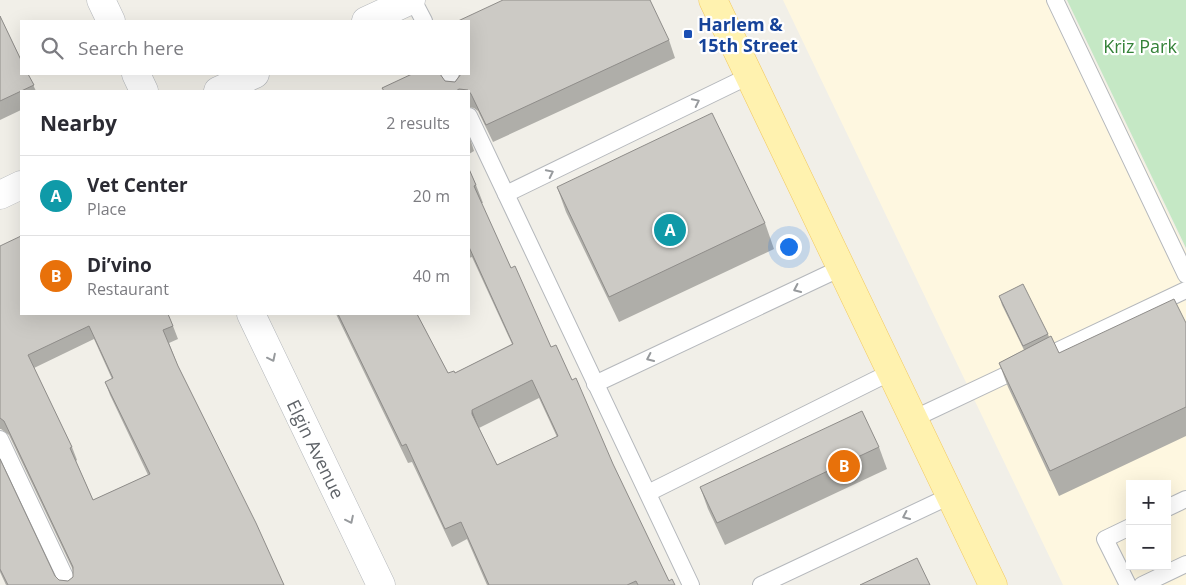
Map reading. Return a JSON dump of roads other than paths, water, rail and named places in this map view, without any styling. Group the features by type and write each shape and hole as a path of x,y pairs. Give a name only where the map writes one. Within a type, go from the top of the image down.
{"main road":[{"path":"713,0 993,585"}],"street":[{"path":"101,0 111,20"},
{"path":"368,20 412,0"},
{"path":"136,75 144,90"},
{"path":"220,90 253,75"},
{"path":"0,195 20,185"},
{"name":"Elgin Avenue","path":"251,315 382,585"}],"lane":[{"path":"412,0 423,20"},
{"path":"1055,0 1186,275"},
{"path":"449,75 457,90"},
{"path":"506,194 749,76"},
{"path":"470,118 691,585"},
{"path":"596,384 841,268"},
{"path":"913,419 1186,290"},
{"path":"648,493 891,372"},
{"path":"0,439 69,585"},
{"path":"761,585 950,496"},
{"path":"1171,506 1186,499"},
{"path":"1126,529 1105,539 1128,585"},
{"path":"1142,585 1186,564"}],"place":[{"name":"Harlem & 15th Street","path":"688,34"},
{"name":"Vet Center","path":"670,230"},
{"name":"Di’vino","path":"844,466"}],"park label":[{"name":"Kriz Park","path":"1140,46"}]}
